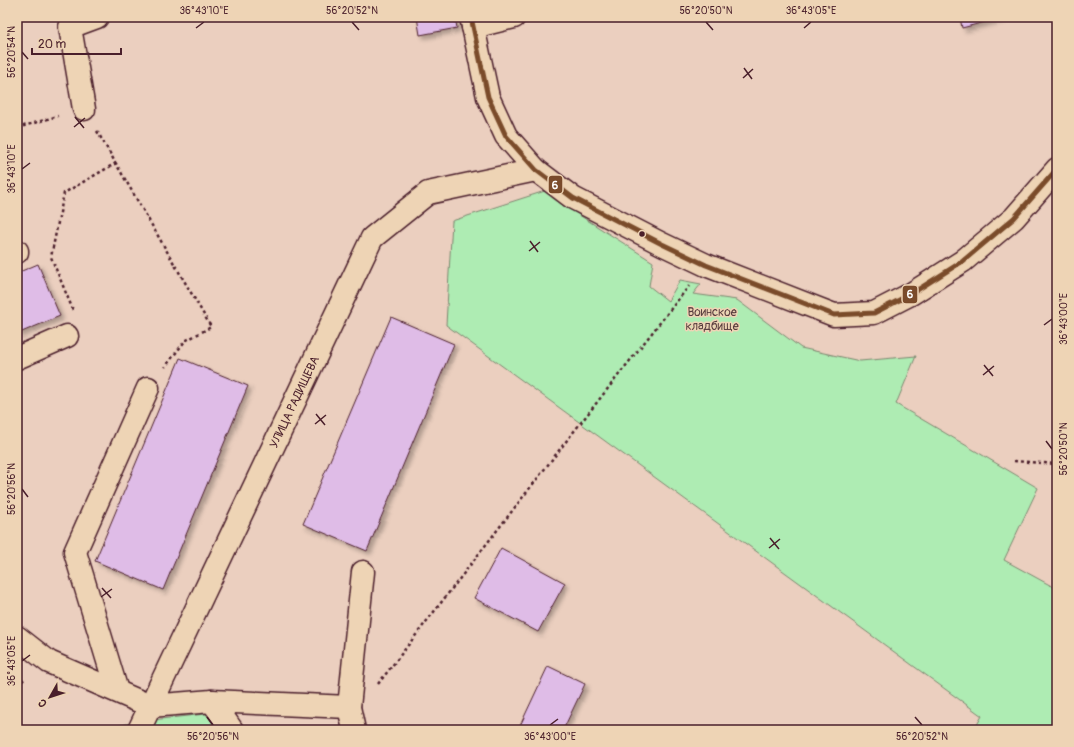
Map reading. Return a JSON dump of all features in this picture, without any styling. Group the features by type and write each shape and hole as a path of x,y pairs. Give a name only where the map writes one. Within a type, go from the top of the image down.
{"street":[{"path":"84,109 70,27 97,17"},
{"path":"514,17 472,22 488,98 506,136 536,170 573,198 662,244 706,265 834,316 874,313 911,294 963,261 1014,218 1057,169"},
{"name":"УЛИЦА РАДИЩЕВА","path":"139,730 372,238 428,193 536,170"},
{"path":"17,358 67,336"},
{"path":"117,691 75,552 148,388"},
{"path":"354,730 349,707 363,572"},
{"path":"17,637 49,662 150,706 212,701 349,707"},
{"path":"212,701 232,730"}],"path":[{"path":"17,128 84,109 211,327 185,342 148,388"},
{"path":"67,336 75,313 51,256 64,193 116,163"},
{"path":"349,707 380,683 564,444 706,265"},
{"path":"1014,461 1057,464"}],"green space":[{"name":"Воинское кладбище","path":"545,191 576,213 653,262 649,286 668,301 680,280 701,284 693,294 737,300 801,348 860,361 916,356 896,404 1038,488 1004,560 1057,589 1057,730 974,730 982,716 446,325 452,221"},
{"path":"214,713 226,730 94,730 143,721"}],"building":[{"path":"417,17 455,17 457,28 420,35"},
{"path":"960,17 1004,17 962,28"},
{"path":"38,264 60,316 17,334 17,273"},
{"path":"391,317 454,344 367,551 303,524"},
{"path":"180,358 248,386 163,590 95,561"},
{"path":"501,548 565,583 538,632 474,598"},
{"path":"548,666 585,684 563,730 518,730"}],"transit line":[{"name":"6","path":"471,17 488,97 506,136 536,170 573,198 662,244 706,265 834,315 874,313 911,294 963,261 1014,218 1057,169"}]}
